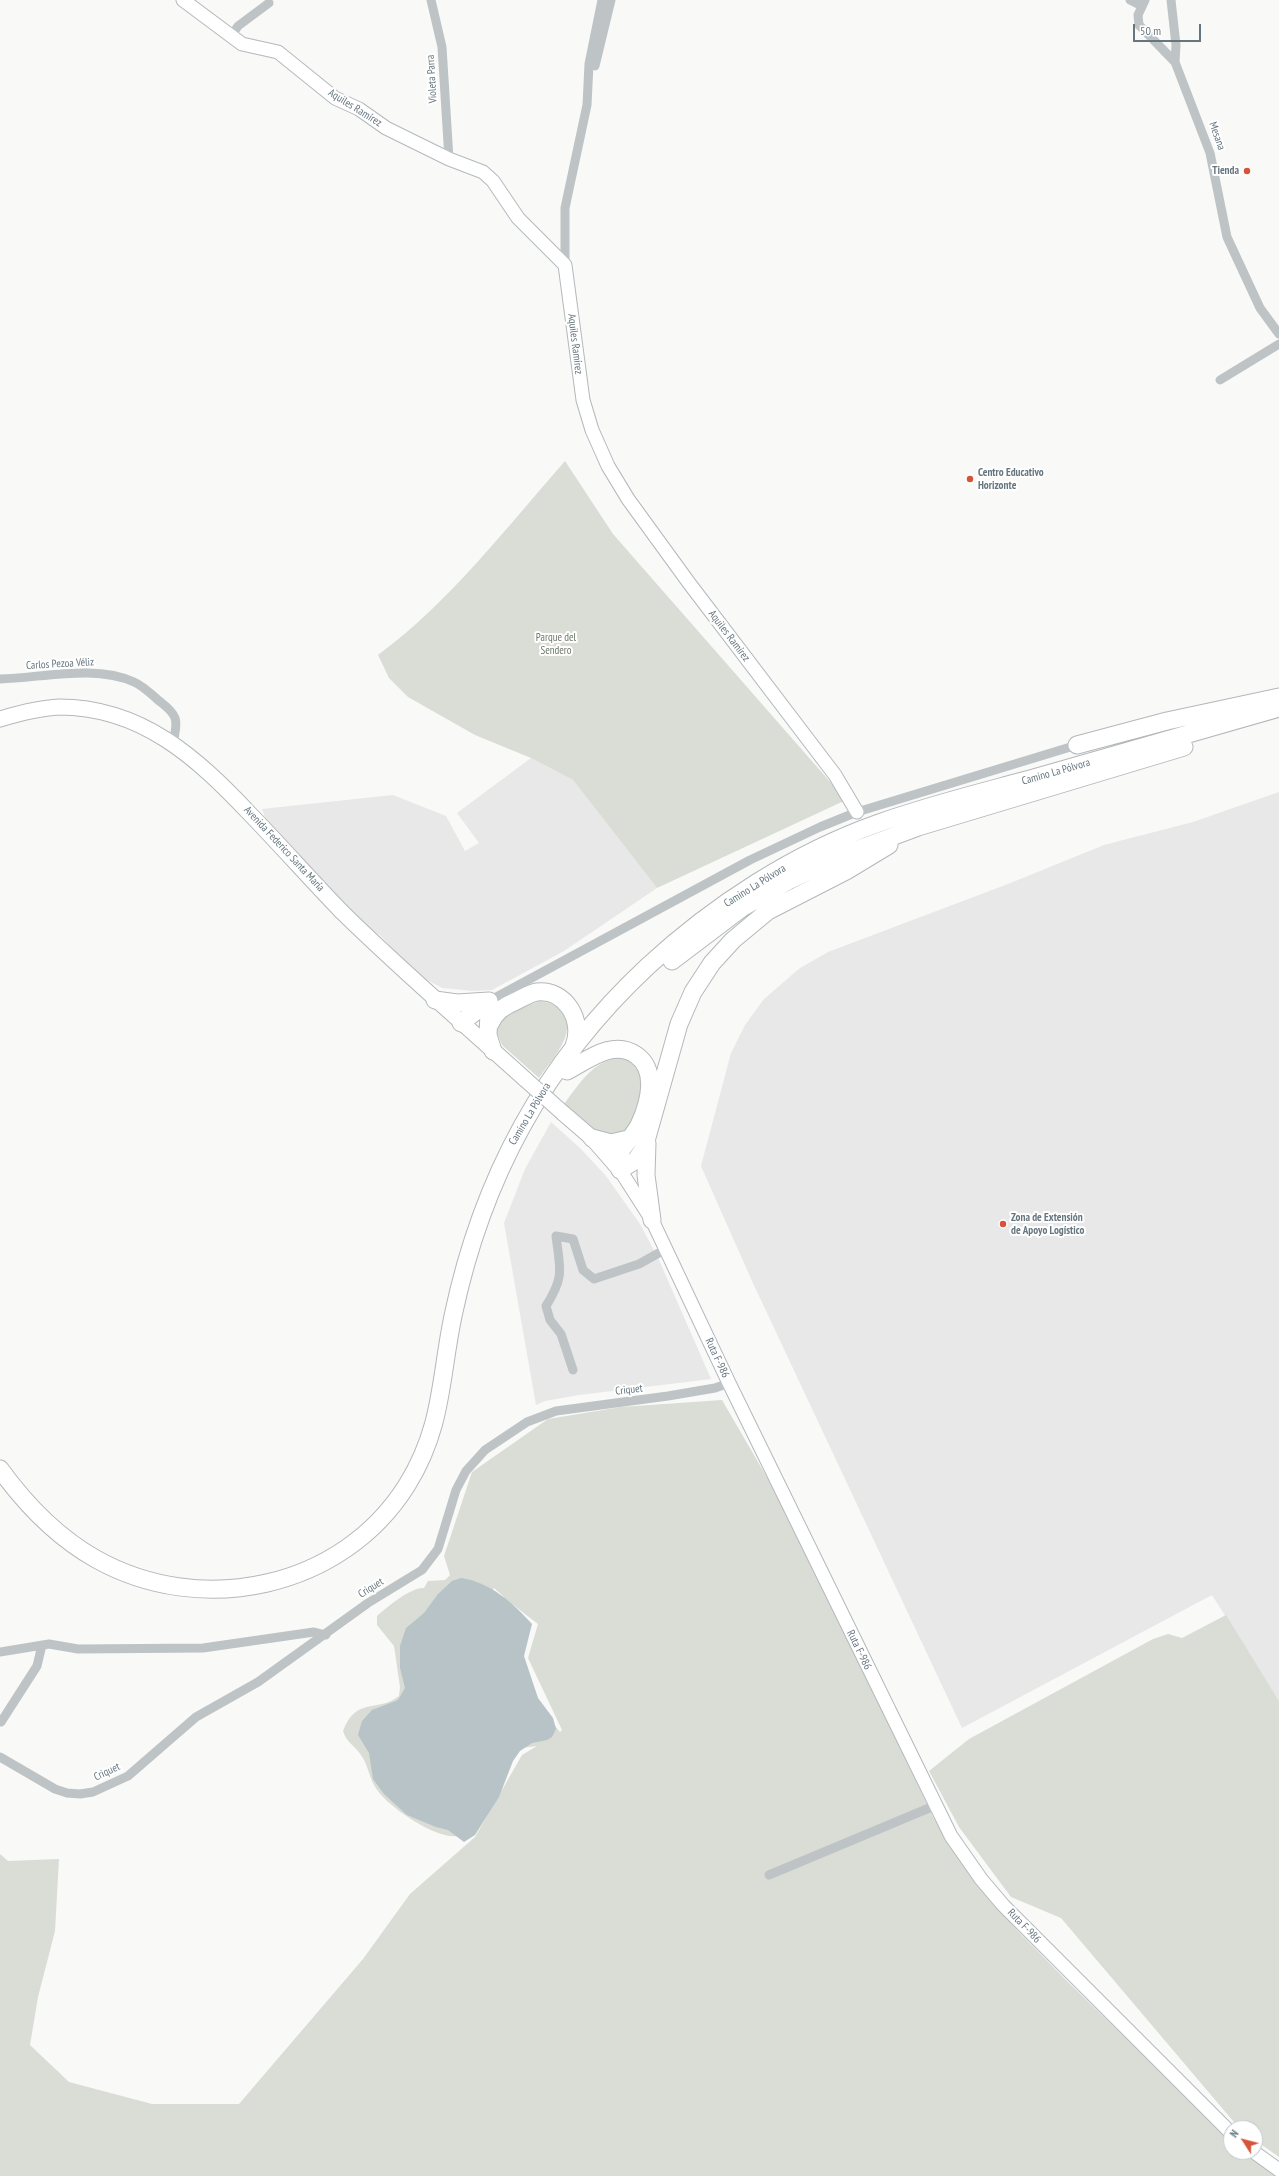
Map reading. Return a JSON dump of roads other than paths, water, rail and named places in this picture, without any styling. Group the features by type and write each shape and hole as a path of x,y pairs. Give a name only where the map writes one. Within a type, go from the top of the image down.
{"highway":[{"path":"1077,745 1167,721 1279,697"},
{"name":"Camino La Pólvora","path":"0,1469 33,1510 72,1544 120,1570 160,1584 181,1588 221,1589 270,1583 318,1566 354,1544 374,1527 393,1506 409,1482 423,1456 438,1408 452,1318 476,1229 489,1193 526,1119 569,1053 626,987 691,930 765,878 821,848 879,823 1279,708"},
{"name":"Camino La Pólvora","path":"0,1485 34,1524 74,1557 125,1583 167,1595 212,1599 266,1594 288,1588 320,1576 355,1556 378,1537 399,1513 417,1488 431,1461 448,1411 466,1305 478,1256 503,1182 529,1129 567,1072 626,1003 670,962 717,925 766,894 815,868 866,845 918,827 1279,719"},
{"path":"567,1072 610,1049 623,1049 640,1058 647,1067 651,1079 641,1122 621,1149 618,1167 631,1164 640,1154 648,1134 681,1018 699,982 722,951 744,930 768,911 846,871 918,827"},
{"path":"462,1023 535,992 549,993 562,999 571,1009 576,1021 575,1041 569,1053"},
{"path":"435,1000 490,1010"},
{"path":"490,1010 489,1041 493,1051"},
{"path":"648,1134 646,1175 652,1220"},
{"path":"592,1138 611,1143 628,1139"}],"main road":[{"name":"Aquiles Ramírez","path":"183,0 248,46 278,52 336,98 359,109 386,128 449,159 478,169 488,176 518,218 565,264 583,400 592,430 608,466 628,500 835,775 857,812"},
{"name":"Avenida Federico Santa María","path":"0,719 33,710 59,707 84,709 125,719 151,730 174,744 192,757 218,781 341,910 435,1000 564,1113"},
{"name":"Ruta F-986","path":"564,1113 592,1138 618,1167 652,1220 729,1383 934,1806 963,1856 1003,1905 1223,2125"},
{"path":"1263,2158 1279,2170"}],"street":[{"name":"Violeta Parra","path":"431,0 442,47 449,159"},
{"path":"588,97 590,64 602,0"},
{"path":"565,264 565,208 588,97 611,0"},
{"path":"1130,0 1143,3"},
{"path":"1170,0 1176,45 1175,62"},
{"path":"232,35 238,26 269,3"},
{"name":"Mesana","path":"1143,3 1138,15 1139,25 1175,62 1210,153 1227,237 1260,308 1277,333"},
{"path":"1220,380 1279,344 1277,333"},
{"name":"Carlos Pezoa Véliz","path":"0,678 100,674 132,681 148,691 167,707 175,717 177,727 173,737 174,744"},
{"path":"490,1010 750,860 857,812 1077,745"},
{"path":"573,1370 561,1334 550,1320 546,1306 556,1292 561,1275 556,1236 573,1239 583,1270 594,1279 639,1264 666,1249"},
{"name":"Criquet","path":"0,1757 61,1792 74,1794 93,1792 128,1776 196,1717 258,1682 368,1604 415,1576 429,1563 441,1541 456,1490 466,1471 486,1450 527,1422 556,1411 668,1396 715,1388 729,1383"},
{"path":"0,1652 49,1644 78,1649 203,1648 314,1632 326,1635"},
{"path":"1,1723 37,1666 42,1645"},
{"path":"0,1709 1,1723"},
{"path":"769,1875 934,1806"}],"place":[{"name":"Tienda","path":"1247,171"},
{"name":"Centro Educativo Horizonte","path":"970,479"},
{"name":"Zona de Extensión de Apoyo Logístico","path":"1003,1224"}],"park label":[{"name":"Parque del Sendero","path":"556,644"}]}
